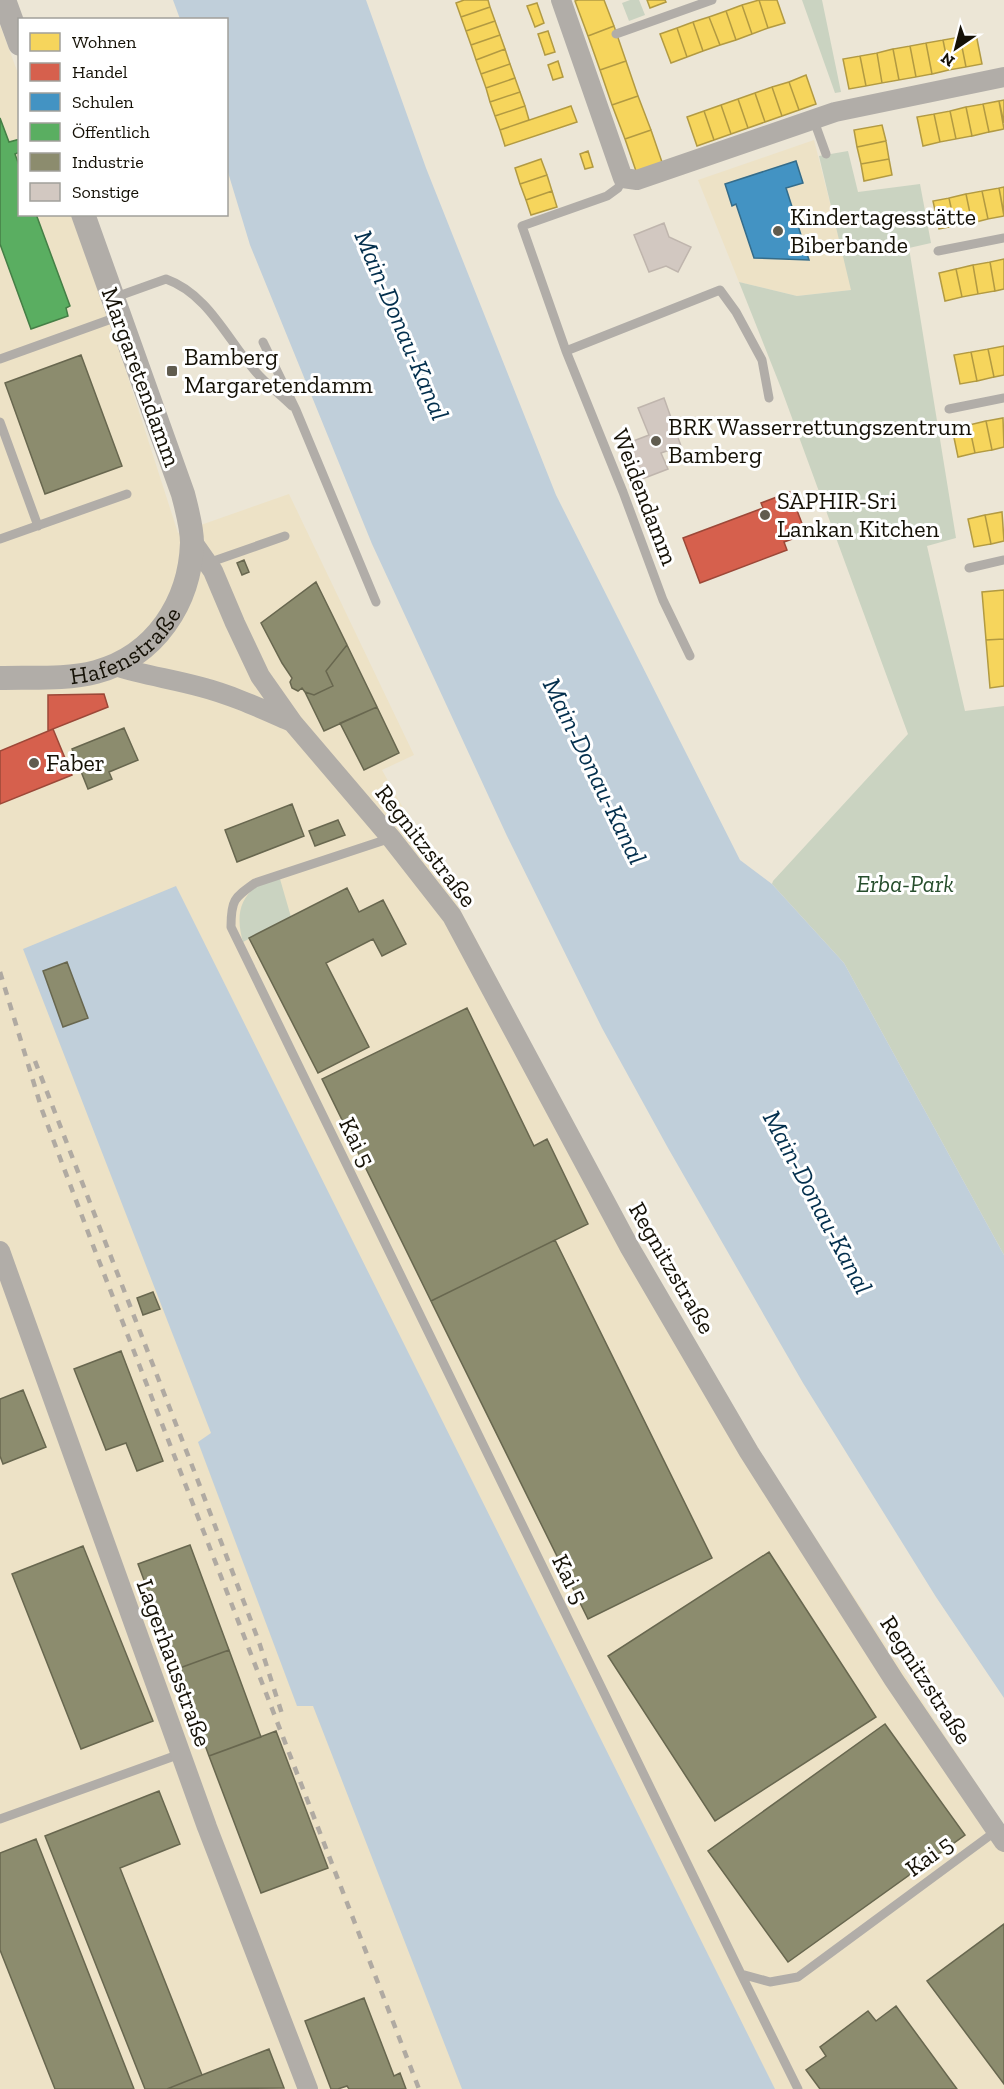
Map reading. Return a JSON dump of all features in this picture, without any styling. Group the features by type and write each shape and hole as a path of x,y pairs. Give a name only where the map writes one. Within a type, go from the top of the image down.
{"street":[{"path":"4,0 18,38"},
{"path":"561,0 584,45 623,178 637,180 665,172 813,118 843,110 1004,77"},
{"name":"Margaretendamm","path":"84,216 183,494 192,541"},
{"name":"Regnitzstraße","path":"192,541 213,571 260,676 293,723 391,838 452,916 630,1248 749,1452 894,1680 1000,1837"},
{"name":"Hafenstraße","path":"0,678 94,672 115,666 156,638 168,622 183,592 190,566 192,541"},
{"name":"Regnitzstraße","path":"115,666 144,675 200,686 293,723"},
{"name":"Lagerhausstraße","path":"0,1251 180,1754 308,2089"}],"lane":[{"path":"616,34 712,0"},
{"path":"813,118 826,154"},
{"name":"Weidendamm","path":"623,178 618,188 606,196 522,226 566,351 624,492 663,600 690,656"},
{"path":"938,251 1004,238"},
{"path":"0,359 116,307 166,279 176,282 196,296 256,372 296,410"},
{"path":"566,351 720,290 736,312 762,360 769,398"},
{"path":"263,342 296,410 376,602"},
{"path":"949,409 1004,398"},
{"path":"0,422 38,526"},
{"path":"0,539 127,494"},
{"path":"208,563 285,536"},
{"path":"969,568 1004,560"},
{"name":"Kai 5","path":"391,838 255,883 239,895 231,907 231,927 741,1974 770,1982 798,1977 1000,1837"},
{"path":"0,1819 180,1754"},
{"path":"741,1974 798,2089"}],"shaded area":[{"path":"0,25 18,73 18,216 71,216 115,337 178,533 289,494 414,755 382,770 470,928 606,1187 691,1338 777,1479 1004,1826 1004,2089 0,2089"},
{"name":"Kindertagesstätte Biberbande","path":"814,140 852,290 797,296 739,282 698,180"}],"green space":[{"path":"639,0 645,15 629,21 622,3"},
{"path":"802,0 822,0 841,92 835,93"},
{"name":"Erba-Park","path":"848,151 858,192 920,184 931,243 909,248 956,538 927,546 965,711 1004,706 1004,1255 844,963 772,884 908,734 781,388 739,282 797,296 851,290 819,156"},
{"path":"280,879 291,917 243,942 240,926 242,904 257,886"}],"water":[{"name":"Main-Donau-Kanal","path":"173,0 366,0 426,168 556,495 740,860 772,884 844,963 1004,1255 1004,1698 936,1597 803,1383 602,1028 507,836 372,544 250,245 228,172 228,18 180,18"},
{"path":"176,886 775,2089 462,2089 313,1706 297,1706 198,1442 211,1433 23,949"}],"building: Wohnen":[{"path":"464,0 488,0 490,7 461,17 456,3"},
{"path":"604,0 614,26 588,36 575,1"},
{"path":"647,0 665,0 666,2 650,8"},
{"path":"759,0 777,0 785,23 768,28"},
{"path":"759,0 768,28 752,34 742,5"},
{"path":"537,3 544,23 535,27 527,6"},
{"path":"742,5 752,34 736,40 726,11"},
{"path":"490,7 495,21 466,31 461,17"},
{"path":"726,11 736,40 720,45 709,17"},
{"path":"709,17 720,45 703,51 693,22"},
{"path":"495,21 500,35 471,45 466,31"},
{"path":"693,22 703,51 687,57 677,28"},
{"path":"614,26 626,61 600,70 588,36"},
{"path":"677,28 687,57 671,63 660,34"},
{"path":"548,31 555,52 545,55 538,34"},
{"path":"976,34 982,64 966,67 960,37"},
{"path":"500,35 505,49 476,60 471,45"},
{"path":"960,37 966,67 949,70 943,40"},
{"path":"943,40 949,70 932,74 926,43"},
{"path":"926,43 932,74 916,77 910,46"},
{"path":"910,46 916,77 899,80 893,49"},
{"path":"505,49 510,64 481,74 476,60"},
{"path":"893,49 899,80 882,83 877,53"},
{"path":"877,53 882,83 866,86 860,56"},
{"path":"860,56 866,86 849,89 843,59"},
{"path":"558,61 563,77 553,80 548,65"},
{"path":"626,61 638,96 612,105 600,70"},
{"path":"510,64 515,78 486,88 481,74"},
{"path":"806,75 816,104 799,110 789,82"},
{"path":"515,78 520,92 490,102 486,88"},
{"path":"789,82 799,110 782,116 772,87"},
{"path":"772,87 782,116 765,122 755,93"},
{"path":"520,92 525,106 495,116 490,102"},
{"path":"755,93 765,122 748,128 738,99"},
{"path":"638,96 651,130 625,139 612,105"},
{"path":"738,99 748,128 731,134 721,105"},
{"path":"1004,100 1004,123 999,101"},
{"path":"999,101 1004,129 989,132 983,104"},
{"path":"983,104 989,132 972,136 966,107"},
{"path":"721,105 731,134 714,140 704,111"},
{"path":"525,106 529,120 500,130 495,116"},
{"path":"571,106 577,122 505,146 500,130"},
{"path":"966,107 972,136 956,139 950,111"},
{"path":"704,111 714,140 697,146 687,117"},
{"path":"950,111 956,139 940,142 934,114"},
{"path":"934,114 940,142 923,146 917,117"},
{"path":"882,125 886,141 857,147 854,130"},
{"path":"651,130 663,165 637,174 625,139"},
{"path":"886,141 889,159 861,164 857,147"},
{"path":"588,151 593,167 585,169 580,154"},
{"path":"541,159 547,175 520,184 515,168"},
{"path":"889,159 892,175 864,181 861,164"},
{"path":"547,175 552,191 526,200 520,184"},
{"path":"1004,187 1004,214 999,188"},
{"path":"999,188 1004,216 988,219 982,191"},
{"path":"552,191 557,207 531,215 526,200"},
{"path":"982,191 988,219 972,223 966,194"},
{"path":"966,194 972,223 955,226 949,198"},
{"path":"949,198 955,226 939,229 933,201"},
{"path":"1004,259 1004,289 995,291 990,262"},
{"path":"990,262 995,291 978,294 973,265"},
{"path":"973,265 978,294 962,297 956,269"},
{"path":"956,269 962,297 945,301 939,273"},
{"path":"1004,346 1004,375 994,377 988,349"},
{"path":"988,349 994,377 977,381 971,352"},
{"path":"971,352 977,381 960,384 954,355"},
{"path":"1003,418 1004,447 992,450 986,421"},
{"path":"986,421 992,450 975,453 969,425"},
{"path":"969,425 975,453 958,457 952,428"},
{"path":"1002,512 1004,541 991,544 985,515"},
{"path":"985,515 991,544 974,547 968,519"},
{"path":"1004,590 1004,639 986,640 982,592"},
{"path":"1004,639 1004,686 990,688 986,640"}],"building: Handel":[{"path":"790,492 806,534 784,542 787,550 700,583 683,538 763,508 761,503"},
{"path":"104,694 108,707 48,731 48,695"},
{"name":"Faber","path":"53,729 72,775 0,804 0,751"}],"building: Schulen":[{"path":"796,161 803,183 786,188 809,260 754,258 736,204 732,206 725,184"}],"building: Öffentlich":[{"path":"0,118 9,142 18,140 18,153 15,154 18,162 18,216 37,216 70,306 66,308 68,316 31,329 0,244"}],"building: Industrie":[{"path":"81,355 122,466 45,494 5,383"},
{"path":"244,560 249,572 242,575 237,563"},
{"path":"316,582 347,645 326,671 333,686 314,695 305,692 302,688 298,691 292,688 290,682 292,678 261,623"},
{"path":"347,645 377,707 324,731 305,692 314,695 333,686 326,671"},
{"path":"377,707 399,753 364,770 340,723"},
{"path":"124,728 138,760 109,772 112,779 88,789 72,749"},
{"path":"292,804 304,836 237,862 225,830"},
{"path":"338,820 345,835 315,846 309,831"},
{"path":"347,888 359,912 383,900 406,944 382,956 373,939 326,963 369,1047 318,1073 249,938"},
{"path":"67,962 88,1018 63,1027 43,971"},
{"path":"467,1008 534,1146 547,1139 588,1224 431,1301 322,1079"},
{"path":"555,1240 712,1558 588,1619 431,1301"},
{"path":"153,1292 160,1309 143,1315 137,1298"},
{"path":"121,1351 163,1461 137,1471 126,1443 106,1450 74,1369"},
{"path":"23,1390 46,1447 3,1464 0,1456 0,1399"},
{"path":"190,1545 229,1650 177,1669 138,1564"},
{"path":"83,1546 153,1721 81,1749 12,1574"},
{"path":"769,1552 876,1717 715,1821 608,1656"},
{"path":"229,1650 261,1737 209,1756 177,1669"},
{"path":"885,1724 965,1835 788,1962 708,1851"},
{"path":"276,1731 328,1868 261,1893 209,1756"},
{"path":"159,1791 180,1844 120,1868 202,2075 167,2089 145,2089 45,1836"},
{"path":"36,1839 134,2089 55,2089 0,1950 0,1853"},
{"path":"1004,1924 1004,2084 927,1981"},
{"path":"364,1998 394,2076 400,2073 406,2089 349,2089 347,2086 331,2089 305,2021"},
{"path":"896,2006 957,2089 820,2089 806,2070 826,2056 820,2047 868,2011 876,2021"},
{"path":"269,2049 284,2088 167,2089 202,2075"}],"building: Sonstige":[{"path":"664,223 669,237 691,247 678,272 666,266 649,272 634,235"},
{"name":"BRK Wasserrettungszentrum Bamberg","path":"664,398 681,446 661,453 668,469 642,479 634,459 629,461 623,445 649,435 638,408"}],"railway":[{"path":"0,972 42,1110 419,2089"},
{"path":"35,1061 259,1642 283,1717"}],"place":[{"name":"Kindertagesstätte Biberbande","path":"778,231"},
{"name":"Bamberg Margaretendamm","path":"172,371"},
{"name":"BRK Wasserrettungszentrum Bamberg","path":"656,441"},
{"name":"SAPHIR-Sri Lankan Kitchen","path":"765,515"},
{"name":"Faber","path":"34,763"}]}
